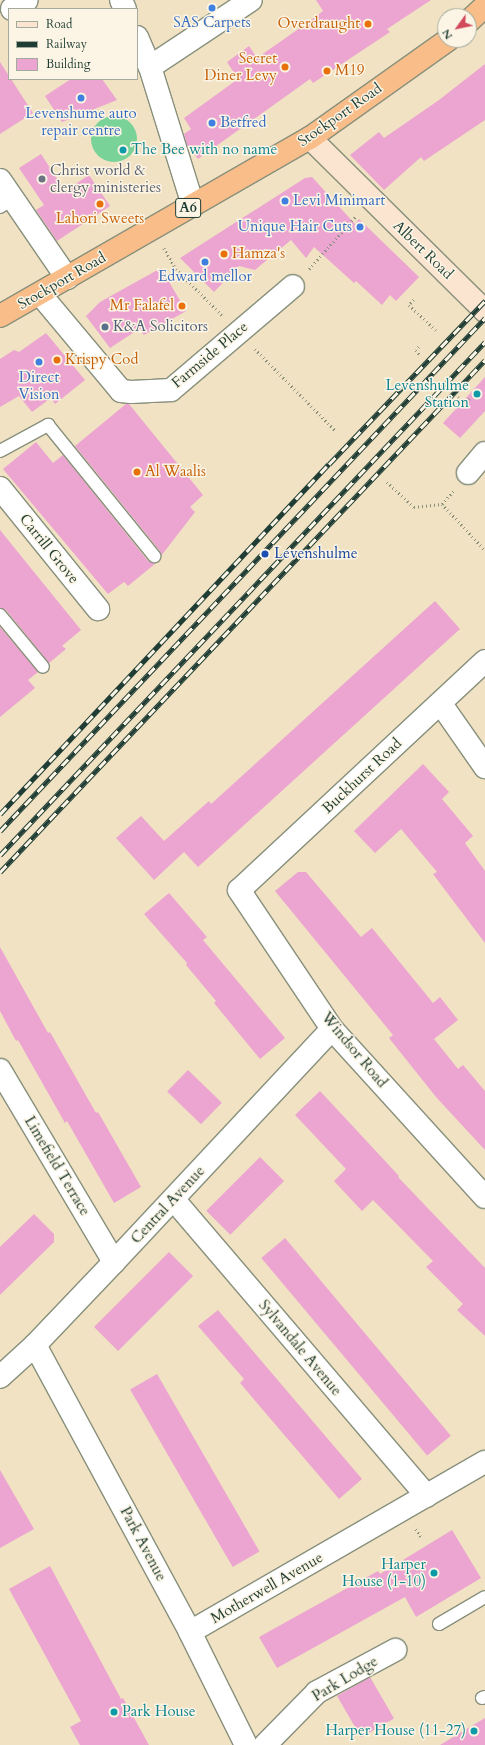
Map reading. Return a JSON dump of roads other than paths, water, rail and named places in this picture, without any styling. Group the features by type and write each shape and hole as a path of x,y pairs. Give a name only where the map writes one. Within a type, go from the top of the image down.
{"highway":[{"path":"477,14 485,6"},
{"name":"Stockport Road","path":"0,316 310,138 437,48"}],"main road":[{"name":"Albert Road","path":"310,138 485,311"}],"street":[{"path":"14,8 27,0"},
{"path":"150,67 251,0"},
{"path":"138,39 150,67 193,205"},
{"path":"0,180 6,203 66,278"},
{"name":"Farmside Place","path":"40,294 122,391 171,390 300,279"},
{"path":"468,473 485,453"},
{"name":"Carrill Grove","path":"0,488 98,609"},
{"name":"Buckhurst Road","path":"239,890 441,704 485,661"},
{"path":"441,704 485,767"},
{"name":"Windsor Road","path":"239,890 332,1029 485,1197"},
{"name":"Central Avenue","path":"0,1377 35,1345 174,1200 332,1029"},
{"name":"Limefield Terrace","path":"0,1071 114,1262"},
{"name":"Sylvandale Avenue","path":"174,1200 427,1496"},
{"name":"Park Avenue","path":"35,1345 190,1632 246,1745"},
{"name":"Motherwell Avenue","path":"190,1632 485,1462"},
{"name":"Park Lodge","path":"265,1745 317,1692 395,1650"}],"lane":[{"path":"0,451 48,425 154,556"},
{"path":"0,615 43,667"},
{"path":"439,1624 485,1597"}],"railway":[{"path":"0,814 329,464 485,301"},
{"path":"0,831 485,318"},
{"path":"0,855 485,342"},
{"path":"0,872 485,360"}],"place":[{"name":"SAS Carpets","path":"212,8"},
{"name":"Overdraught","path":"368,24"},
{"name":"Secret Diner Levy","path":"285,67"},
{"name":"M19","path":"327,71"},
{"name":"Levenshume auto repair centre","path":"81,98"},
{"name":"Betfred","path":"212,123"},
{"name":"The Bee with no name","path":"123,150"},
{"name":"Christ world & clergy ministeries","path":"42,179"},
{"name":"Levi Minimart","path":"285,201"},
{"name":"Lahori Sweets","path":"100,204"},
{"name":"Unique Hair Cuts","path":"360,227"},
{"name":"Hamza's","path":"224,254"},
{"name":"Edward mellor","path":"205,262"},
{"name":"Mr Falafel","path":"182,306"},
{"name":"K&A Solicitors","path":"105,327"},
{"name":"Krispy Cod","path":"57,360"},
{"name":"Direct Vision","path":"39,362"},
{"name":"Levenshulme Station","path":"477,394"},
{"name":"Al Waalis","path":"137,472"},
{"name":"Levenshulme","path":"265,554"},
{"name":"Harper House (1-10)","path":"434,1573"},
{"name":"Park House","path":"114,1712"},
{"name":"Harper House (11-27)","path":"474,1731"}]}
